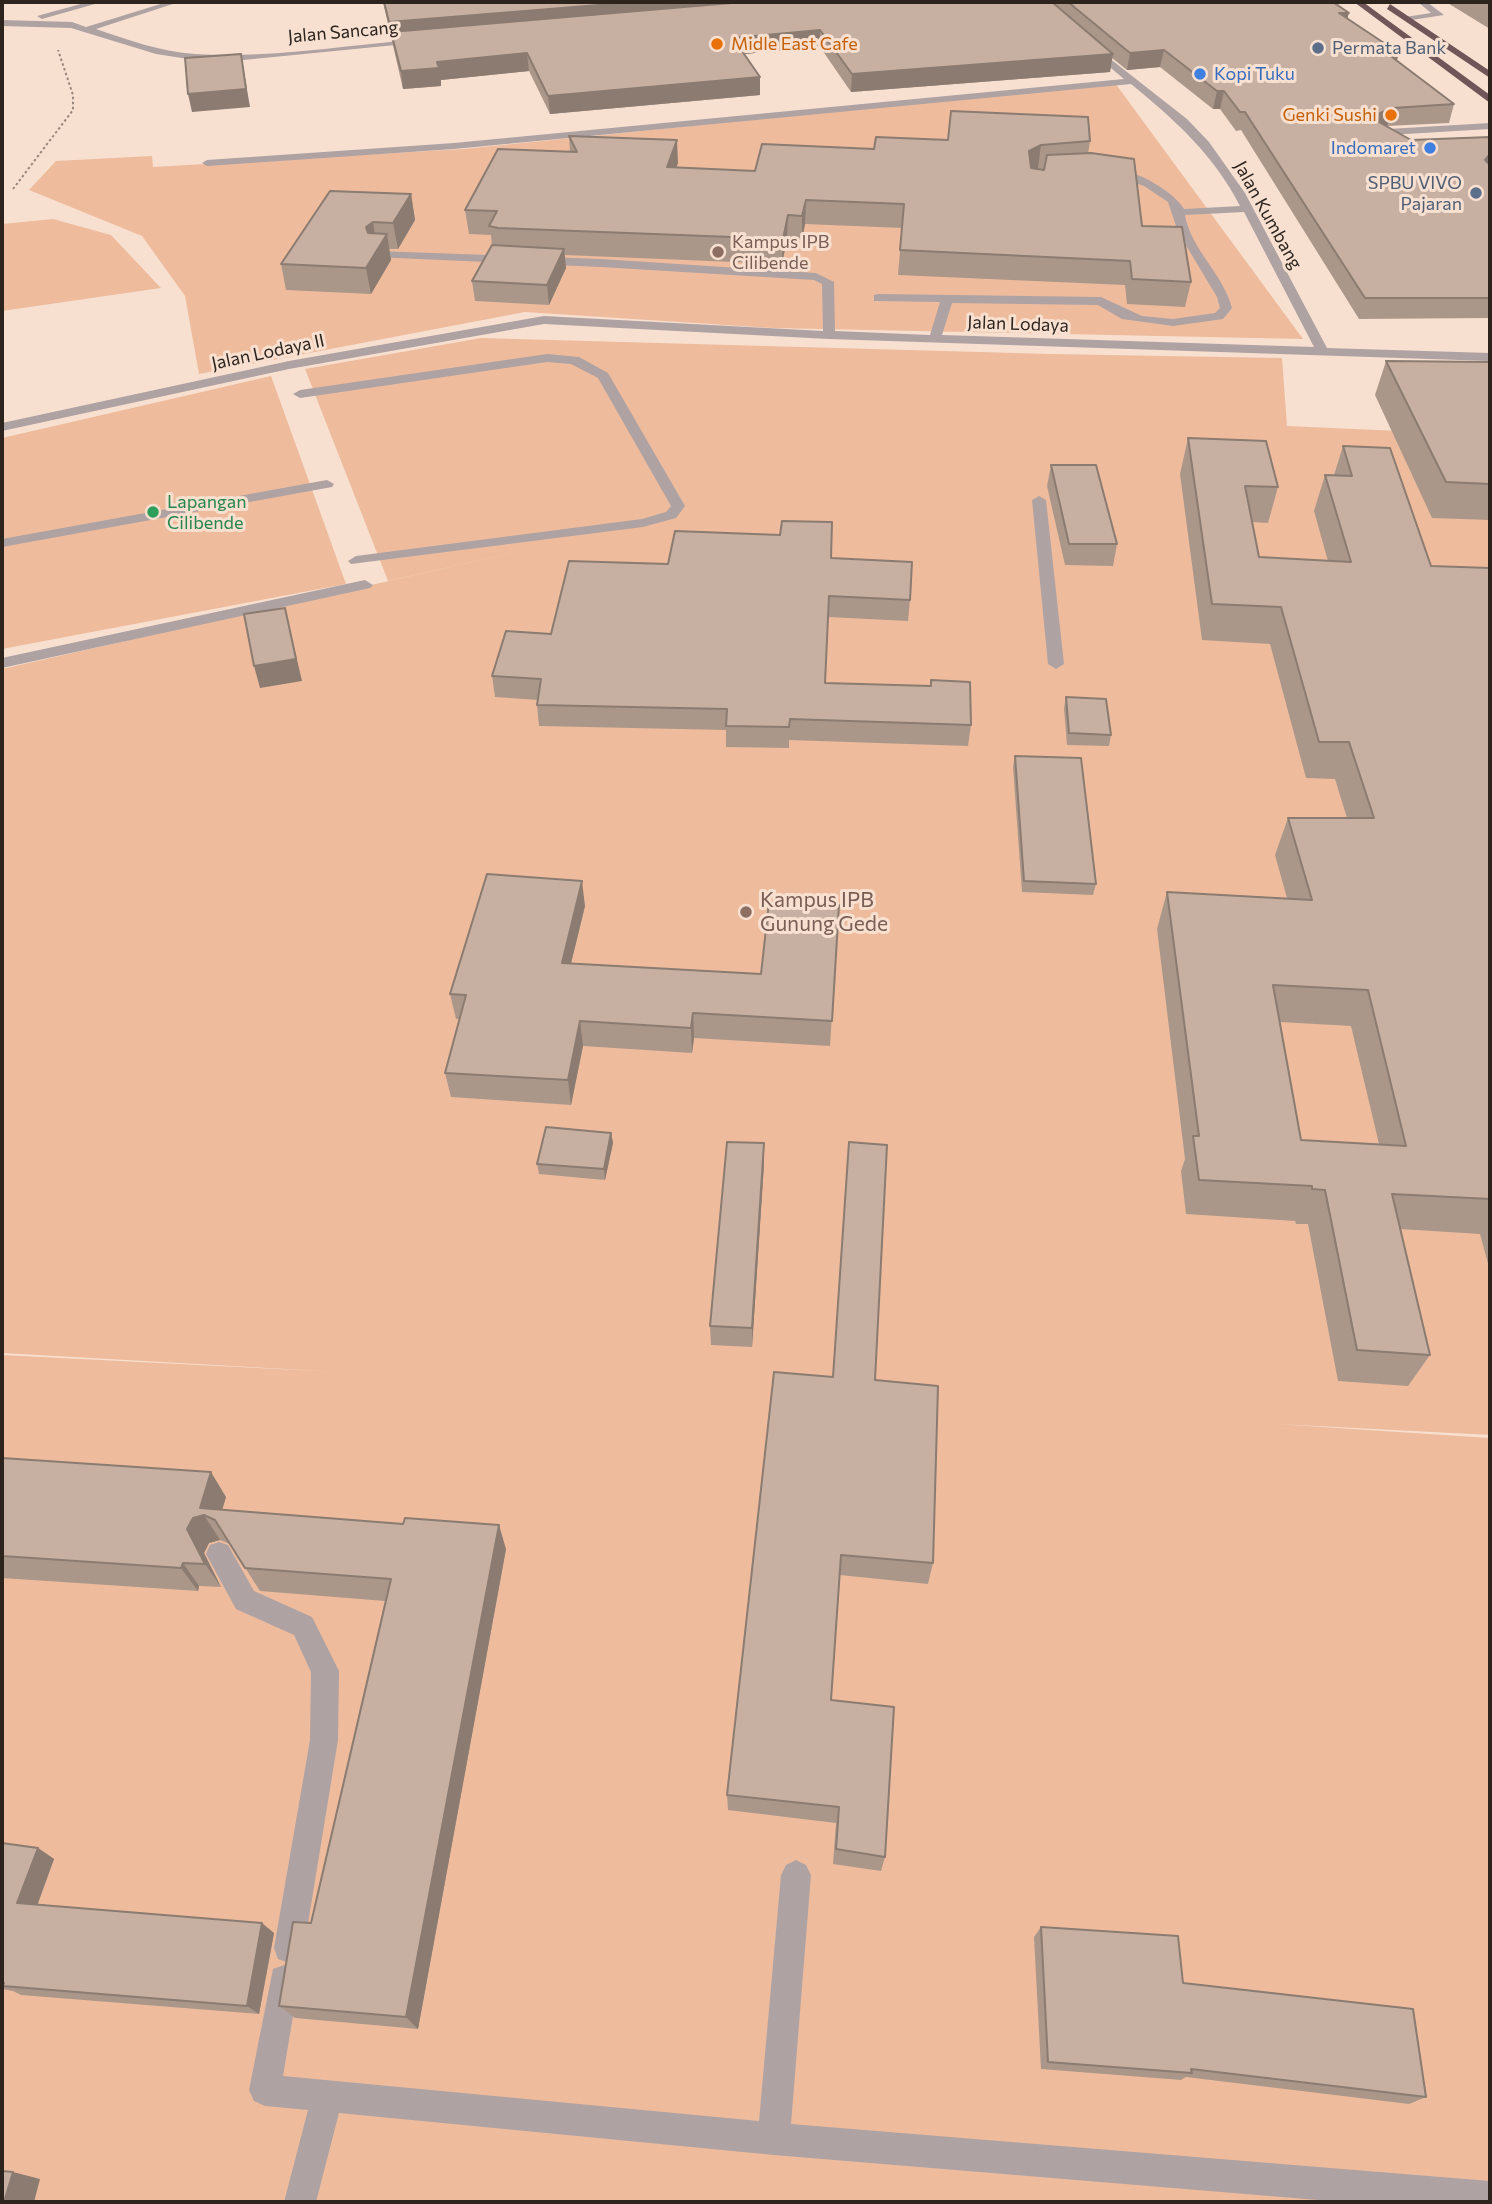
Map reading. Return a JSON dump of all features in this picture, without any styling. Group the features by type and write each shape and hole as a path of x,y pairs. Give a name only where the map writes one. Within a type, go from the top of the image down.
{"highway":[{"path":"1358,2 1490,100"},
{"path":"1382,2 1490,75"}],"street":[{"path":"7,23 98,2"},
{"path":"88,29 175,2"},
{"path":"1408,19 1439,15 1422,2"},
{"path":"72,25 83,7"},
{"name":"Jalan Sancang","path":"7,23 72,25 159,52 195,57 243,57 427,41"},
{"name":"Jalan Kumbang","path":"1083,41 1183,121 1205,144 1239,193 1245,209 1322,351"},
{"path":"207,163 454,146 865,104 1130,81"},
{"path":"863,117 865,104"},
{"path":"1394,149 1380,138 1381,134 1490,126"},
{"path":"878,298 1101,301 1124,316 1157,322 1219,316 1226,308 1224,296 1216,277 1183,231 1182,212 1168,195 1154,187 1116,173 1102,172"},
{"path":"1182,212 1245,209"},
{"path":"377,255 601,263 816,277 828,282 829,335"},
{"path":"935,338 948,297"},
{"name":"Jalan Lodaya","path":"544,320 829,335 1490,357"},
{"name":"Jalan Lodaya II","path":"2,427 289,365 544,320"},
{"path":"300,394 547,358 574,360 603,376 678,506 671,515 643,523 356,561"},
{"path":"2,543 327,484"},
{"path":"1039,500 1056,664"},
{"path":"2,663 365,585"},
{"path":"219,1554 245,1600 303,1626 325,1671 324,1740 265,2090 774,2139 1490,2198"},
{"path":"774,2139 796,1875"},
{"path":"300,2202 327,2097"}],"path":[{"path":"13,190 73,110 75,101 60,64 58,47 68,37 88,29"}],"shaded area":[{"name":"Kampus IPB Cilibende","path":"1115,83 1303,339 772,328 525,312 199,374 185,296 142,236 29,190 56,161 152,156 153,167 463,149"},
{"path":"53,219 111,235 161,288 2,311 2,224"},
{"path":"481,338 1282,358 1287,426 1490,435 1490,1435 1277,1424 1490,1438 1490,2202 2,2202 2,1355 338,1372 2,1353 2,669 556,543 388,581 305,369"},
{"name":"Lapangan Cilibende","path":"271,376 346,584 2,649 2,438"}],"building":[{"path":"384,2 636,2 389,22"},
{"path":"743,2 1052,2 1113,54 852,74 820,30 733,38 760,77 548,96 527,53 437,62 439,68 401,71 391,32"},
{"path":"1068,2 1333,2 1349,13 1339,13 1399,53 1388,54 1454,104 1393,108 1380,113 1379,122 1411,140 1490,137 1490,154 1485,160 1490,165 1490,298 1365,298 1245,112 1240,112 1224,91 1217,91 1164,50 1130,53"},
{"path":"241,54 246,89 188,94 185,58"},
{"path":"951,111 1088,117 1090,141 1041,145 1029,151 1031,168 1044,170 1047,155 1091,153 1134,159 1142,226 1182,227 1191,282 1132,279 1130,261 900,250 904,204 806,200 802,216 788,215 783,239 498,228 489,226 497,211 465,210 498,149 577,152 569,136 677,140 667,167 755,171 762,144 874,149 876,137 948,140"},
{"path":"330,191 411,194 393,223 373,222 366,227 368,233 387,234 366,268 281,264"},
{"path":"492,245 564,249 547,285 472,281"},
{"path":"1386,361 1490,362 1490,484 1446,482"},
{"path":"1188,438 1266,441 1278,487 1245,486 1259,557 1351,562 1325,475 1352,476 1343,446 1390,448 1431,566 1490,568 1490,1199 1392,1194 1430,1355 1357,1350 1325,1190 1312,1189 1312,1186 1199,1180 1193,1136 1199,1136 1167,892 1312,900 1288,818 1374,818 1349,742 1319,742 1281,607 1212,604","holes":["1273,985 1368,990 1406,1146 1301,1140"]},
{"path":"1051,465 1096,465 1117,544 1069,544"},
{"path":"782,521 832,522 831,558 912,562 910,600 829,596 825,683 931,686 931,680 970,682 971,725 790,719 789,727 726,726 727,709 537,705 541,679 492,676 506,631 551,634 569,561 668,564 675,531 780,535"},
{"path":"285,608 296,659 254,666 244,614"},
{"path":"1066,697 1106,699 1111,735 1069,733"},
{"path":"1015,756 1081,758 1096,884 1024,881"},
{"path":"487,874 582,881 562,963 761,974 769,902 839,905 832,1021 693,1013 691,1028 580,1021 568,1080 445,1073 466,995 450,994"},
{"path":"546,1127 611,1133 604,1169 537,1164"},
{"path":"727,1142 764,1143 752,1328 710,1326"},
{"path":"849,1142 887,1145 875,1380 938,1386 933,1563 841,1555 831,1700 894,1707 885,1857 836,1849 839,1807 727,1795 774,1372 833,1377"},
{"path":"2,1458 211,1472 200,1508 403,1524 405,1518 499,1525 406,2017 279,2006 293,1922 311,1923 391,1579 245,1568 215,1520 204,1515 193,1518 187,1529 205,1564 183,1563 181,1568 2,1556"},
{"path":"2,1843 38,1848 17,1903 262,1923 247,2006 3,1986"},
{"path":"1041,1927 1178,1936 1183,1983 1413,2009 1426,2097 1191,2069 1192,2073 1048,2062"},
{"path":"2,2171 13,2172 4,2202 2,2202"}],"place":[{"name":"Midle East Cafe","path":"717,44"},
{"name":"Permata Bank","path":"1318,48"},
{"name":"Kopi Tuku","path":"1200,74"},
{"name":"Genki Sushi","path":"1391,115"},
{"name":"Indomaret","path":"1430,148"},
{"name":"SPBU VIVO Pajaran","path":"1476,193"},
{"name":"Kampus IPB Cilibende","path":"718,252"},
{"name":"Lapangan Cilibende","path":"153,512"},
{"name":"Kampus IPB Gunung Gede","path":"746,912"}]}
